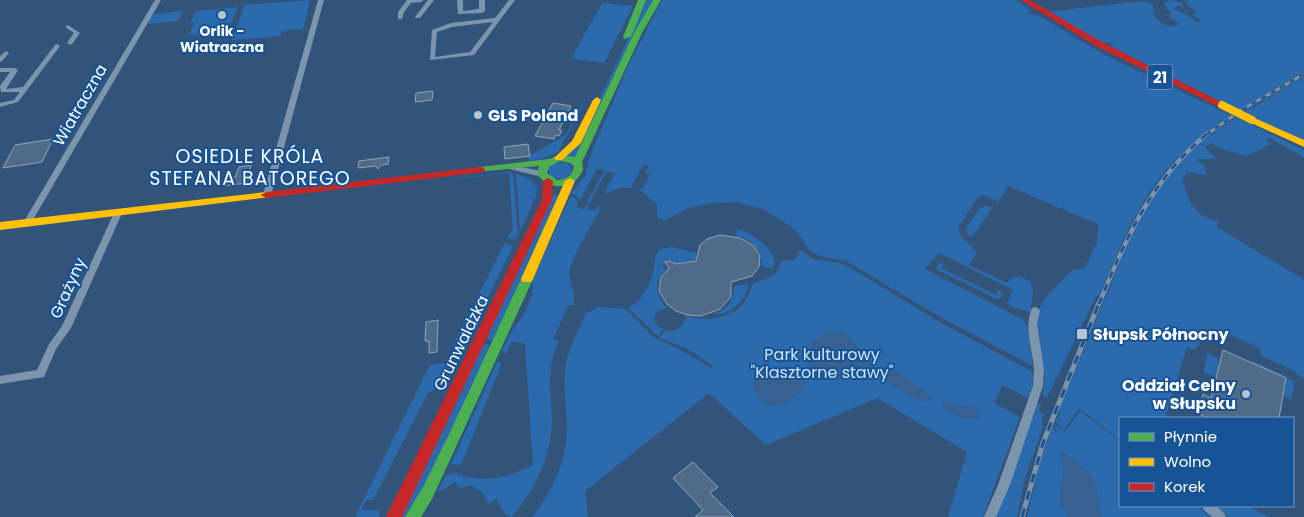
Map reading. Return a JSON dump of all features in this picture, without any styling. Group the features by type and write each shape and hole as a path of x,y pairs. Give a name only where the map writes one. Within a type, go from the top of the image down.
{"street":[{"name":"Wiatraczna","path":"27,223 158,0"},
{"path":"266,195 321,0"},
{"path":"400,18 401,12 409,1 421,0"},
{"path":"418,17 430,0"},
{"path":"460,0 460,13 482,10 482,0"},
{"path":"498,20 451,25 436,30 432,34 432,60 472,54 498,20 512,0"},
{"path":"559,158 576,143 582,132 638,13 642,0"},
{"path":"577,162 639,31 656,0"},
{"name":"21","path":"1025,0 1108,50 1304,144"},
{"path":"68,27 77,32 70,43"},
{"path":"0,105 15,102 57,46"},
{"path":"0,60 6,53"},
{"path":"0,70 15,70 2,88 3,91 25,89"},
{"path":"0,226 507,167 548,162 559,158 566,158 577,162 580,172 570,181 562,183 507,167"},
{"path":"545,177 544,165 548,162"},
{"name":"Grunwaldzka","path":"394,517 547,200 545,177"},
{"name":"Grunwaldzka","path":"413,517 427,494 453,440 570,181"},
{"name":"Grażyny","path":"0,380 40,374 52,347 66,328 118,213"},
{"path":"990,517 1004,485 1038,386 1039,370 1032,324 1035,311"},
{"path":"1209,507 1220,517"}],"green space":[{"path":"310,0 303,29 282,31 280,36 232,40 245,5"},
{"path":"645,0 653,0 575,158 567,156 581,138"},
{"path":"662,0 1016,0 1032,11 1027,12 1030,15 1036,14 1105,55 1232,115 1205,133 1183,152 1149,194 1135,216 1099,296 1096,296 1047,398 1043,396 1045,372 1042,371 1037,336 1039,310 1050,293 1073,270 1084,269 1097,243 1098,224 1008,186 998,202 984,195 977,198 958,228 961,237 976,251 976,255 969,265 1007,283 1010,279 1020,276 1030,281 1033,288 1031,311 1029,312 1012,307 1007,303 1013,290 939,253 925,269 1022,319 1027,326 1033,366 942,318 846,261 824,257 811,252 798,233 789,225 763,209 736,202 711,203 688,208 666,220 657,218 657,205 638,189 643,189 650,174 645,173 649,166 643,165 631,188 619,188 604,194 615,173 607,171 590,203 587,202 605,170 597,169 580,200 575,195 569,193 574,190 585,176 591,154 627,68"},
{"path":"1170,0 1182,3 1184,9 1178,5 1173,9 1186,14 1196,22 1201,21 1192,14 1197,12 1186,4 1188,2 1183,0 1304,0 1304,71 1238,111 1224,104 1229,101 1222,103 1110,46 1113,45 1108,42 1102,43 1045,12 1143,1 1153,5 1154,16 1162,24 1175,27 1179,23 1165,14 1172,15 1164,4"},
{"path":"602,3 633,6 604,63 575,59 572,57"},
{"name":"Orlik - Wiatraczna","path":"238,7 228,32 189,35 194,23 190,23 196,11"},
{"path":"183,11 178,21 147,24 153,14"},
{"path":"1304,77 1304,142 1256,119 1261,115 1255,119 1243,113"},
{"path":"581,105 583,105 558,152 545,158 529,161 528,157 566,135"},
{"path":"1236,117 1304,150 1304,157 1269,138 1266,140 1271,144 1246,156 1219,148 1212,143 1205,147 1217,159 1199,159 1196,161 1204,165 1207,175 1187,172 1182,181 1194,208 1199,213 1211,220 1219,221 1217,227 1304,280 1304,379 1293,370 1261,356 1260,348 1219,330 1215,338 1201,341 1195,350 1187,347 1165,417 1119,417 1119,439 1079,408 1064,430 1054,422 1060,425 1055,421 1057,419 1063,422 1058,418 1061,405 1124,253 1148,204 1179,163 1205,139"},
{"path":"558,163 566,163 571,166 572,173 563,179 551,177 548,169"},
{"path":"509,172 513,174 518,235 515,239 507,238 513,229 509,173 434,181"},
{"path":"516,174 530,179 537,188 536,196 520,231"},
{"path":"552,195 559,195 494,341 485,339"},
{"path":"570,197 574,197 578,203 576,207 584,209 587,204 589,205 587,209 595,211 598,207 601,207 579,246 570,268 569,273 574,294 573,303 576,305 569,305 553,339 559,341 552,360 551,369 552,418 546,458 535,483 512,517 505,514 496,499 489,504 482,492 472,485 459,488 455,482 438,491 446,475 458,472 457,475 468,477 496,478 533,465 525,344 512,341 506,354 502,351 510,334 524,314 532,296 533,279"},
{"path":"984,206 993,207 973,236 968,236 966,228 979,209"},
{"path":"737,229 757,239 769,249 774,262 773,269 761,266 758,250 747,240 736,236"},
{"path":"505,243 513,246 464,345 452,347"},
{"path":"671,247 696,253 696,260 674,264 672,260 662,265 665,270 659,279 657,289 660,299 667,308 658,311 653,319 663,329 658,336 628,308 641,298 647,289 658,252"},
{"name":"Park kulturowy \"Klasztorne stawy\"","path":"798,251 803,251 812,259 840,263 849,267 941,323 1033,372 1032,391 1029,398 1002,385 994,403 1020,417 983,517 948,517 967,452 877,398 766,445 709,393 585,491 588,517 533,517 552,486 561,464 567,428 564,385 566,363 573,341 586,313 599,307 625,309 654,338 681,350 711,368 713,366 688,349 659,338 665,330 670,332 680,328 686,319 685,316 692,318 716,318 738,309 746,299 753,283 775,273 781,261 794,260 799,255"},
{"path":"939,262 944,264 941,268 996,295 998,291 1003,293 1001,298 996,299 938,270 936,268"},
{"path":"748,284 744,296 736,306 725,313 713,314 729,304 733,296 734,286"},
{"path":"483,344 493,345 437,462 407,517 400,517"},
{"path":"1208,353 1219,359 1218,364 1239,373 1237,382 1216,372 1215,377 1203,372"},
{"path":"1253,361 1295,381 1291,400 1284,396 1287,378 1252,363"},
{"path":"497,362 502,363 461,465 451,464"},
{"path":"445,363 453,365 446,384 428,393 373,500 366,500 361,510 381,511 378,517 355,517 430,365"},
{"path":"1037,403 1041,405 1039,411 1047,417 1043,416 1041,422 1043,426 1024,482 1017,517 995,517 1028,423"},
{"path":"1080,411 1119,440 1119,507 1199,507 1210,517 1101,517 1094,481 1085,469 1061,453 1064,468 1060,501 1068,517 1027,517 1041,458 1052,428 1057,432 1054,424 1065,432"},
{"path":"1217,507 1249,507 1269,517 1228,517"}],"shaded area":[{"path":"826,332 843,333 851,339 868,360 869,372 842,379 828,380 815,378 807,360 814,341"},
{"path":"793,367 806,378 799,394 785,403 774,407 762,402 757,396 753,384 761,376 771,371"},
{"path":"883,368 899,373 931,396 931,401 910,396 894,387 887,382 880,371"},
{"path":"944,402 976,408 979,418 969,419 954,415 942,406"},
{"path":"1060,452 1078,463 1094,481 1101,517 1067,517 1060,501 1064,468"}],"building":[{"path":"433,91 432,100 415,102 416,93"},
{"path":"553,103 571,106 559,130 562,130 559,136 556,135 554,139 535,136"},
{"path":"53,139 42,162 3,168 15,145"},
{"path":"528,144 530,156 505,159 504,147"},
{"path":"389,157 388,164 381,165 378,169 376,166 358,168 359,161"},
{"path":"251,165 246,183 224,186 226,178 235,177 239,167"},
{"path":"720,235 740,238 754,246 760,256 759,267 752,276 731,282 731,297 720,309 701,316 687,315 676,311 667,304 659,291 661,277 669,268 665,262 670,261 676,264 696,261 700,245 707,239"},
{"path":"438,320 437,352 429,353 429,341 425,341 426,322"},
{"path":"1223,350 1286,378 1279,417 1205,417 1197,413 1203,394 1211,398"},
{"path":"693,462 718,487 710,493 734,517 695,517 703,510 673,478"}],"railway":[{"path":"1206,135 1240,111 1304,74"},
{"path":"1099,304 1130,233 1155,191 1187,152 1207,134"},
{"path":"1022,517 1043,443 1099,303"}],"traffic: fast":[{"path":"627,37 642,0"},
{"path":"577,163 639,31 657,0"},
{"path":"559,158 573,160 579,165 574,177 561,183 551,181 542,174 544,165 559,158"},
{"path":"480,170 548,162"},
{"path":"413,517 427,494 457,432 527,279"}],"traffic: slow":[{"path":"559,158 576,143 597,100"},
{"path":"1222,105 1252,120"},
{"path":"1252,120 1304,144"},
{"path":"527,279 570,181"},
{"path":"0,226 266,195"}],"traffic: jam":[{"path":"1025,0 1122,56 1222,105"},
{"path":"266,195 480,170"},
{"path":"394,517 547,200 548,181"}],"place":[{"name":"Orlik - Wiatraczna","path":"222,15"},
{"name":"GLS Poland","path":"478,115"},
{"name":"Słupsk Północny","path":"1082,334"},
{"name":"Oddział Celny w Słupsku","path":"1246,394"}],"district":[{"name":"OSIEDLE KRÓLA STEFANA BATOREGO","path":"250,167"}]}
